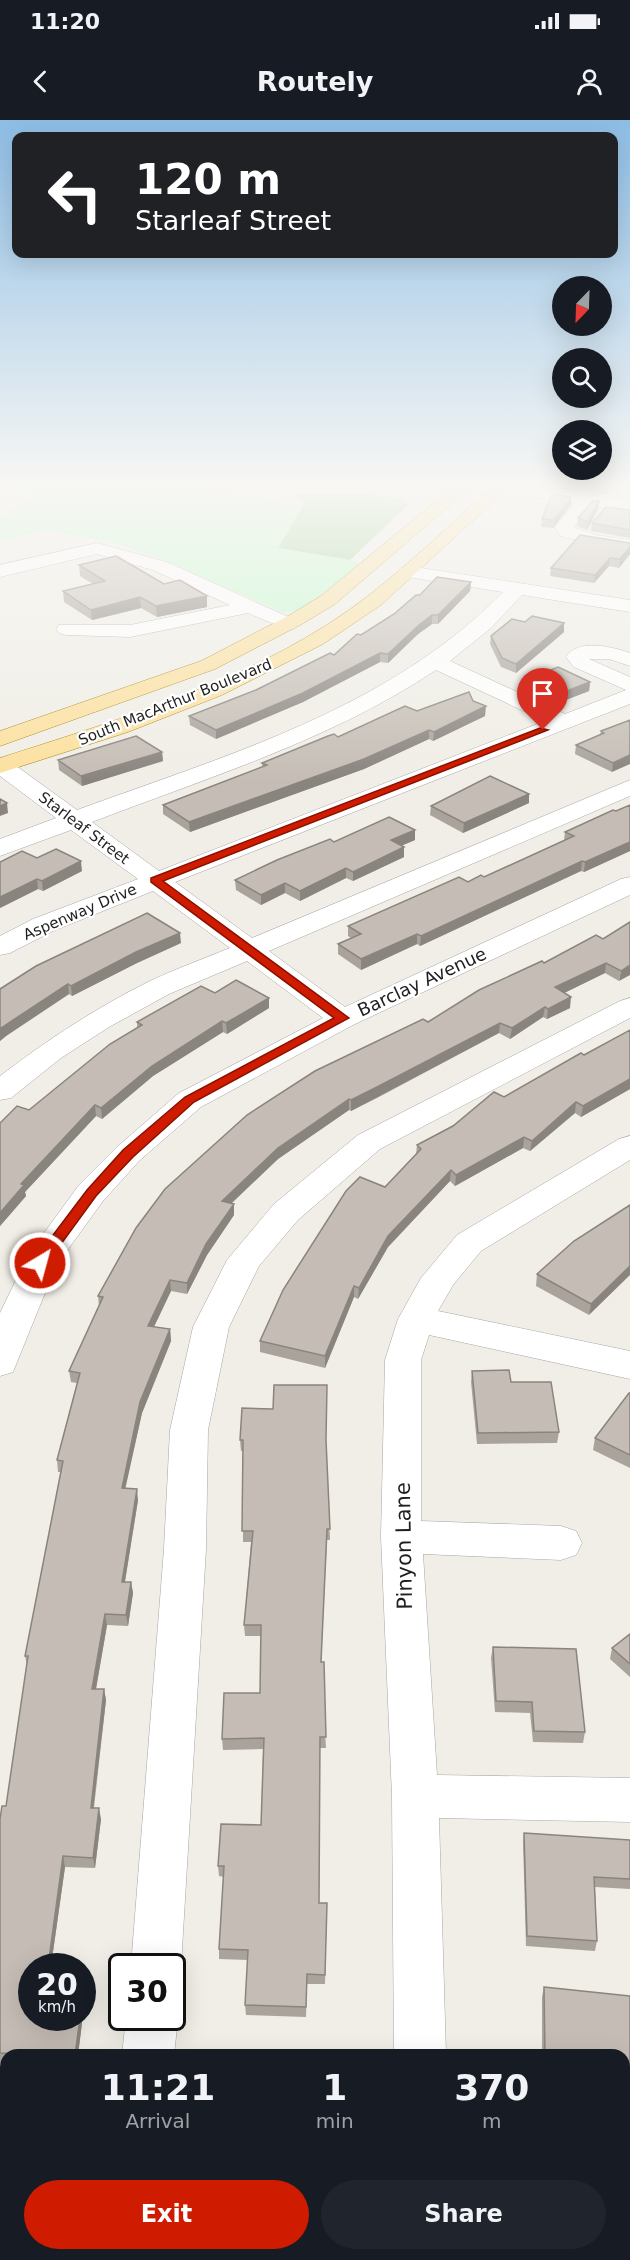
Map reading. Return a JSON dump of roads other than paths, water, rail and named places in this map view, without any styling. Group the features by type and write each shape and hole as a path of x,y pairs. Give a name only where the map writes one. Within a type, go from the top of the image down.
{"main road":[{"name":"South MacArthur Boulevard","path":"0,739 208,665 288,624 328,600 349,582"},
{"name":"South MacArthur Boulevard","path":"0,766 120,727 269,665 316,640 374,601 396,582"}],"street":[{"path":"194,582 288,624"},
{"path":"471,582 630,606"},
{"path":"0,848 73,819 251,756 299,736 383,694 488,621 517,589"},
{"path":"66,629 130,631 248,607"},
{"path":"630,660 611,652 588,651 576,657 581,663 630,686"},
{"path":"433,661 565,722"},
{"name":"Aspenway Drive","path":"0,947 43,924 630,696"},
{"name":"Starleaf Street","path":"0,766 343,1018"},
{"path":"0,1091 50,1052 99,1021 159,988 630,788"},
{"name":"Barclay Avenue","path":"0,1362 7,1338 40,1263 91,1193 128,1154 190,1100 343,1018 630,885"},
{"path":"157,1953 185,1549 189,1430 211,1327 234,1279 244,1260 286,1212 369,1142 630,1007"},
{"name":"Pinyon Lane","path":"420,2049 415,1796 401,1537 403,1360 416,1319 439,1278 469,1243 630,1146"},
{"path":"416,1319 630,1365"},
{"path":"401,1537 561,1543"},
{"path":"415,1796 630,1800"},
{"path":"149,2049 151,2031"}]}
